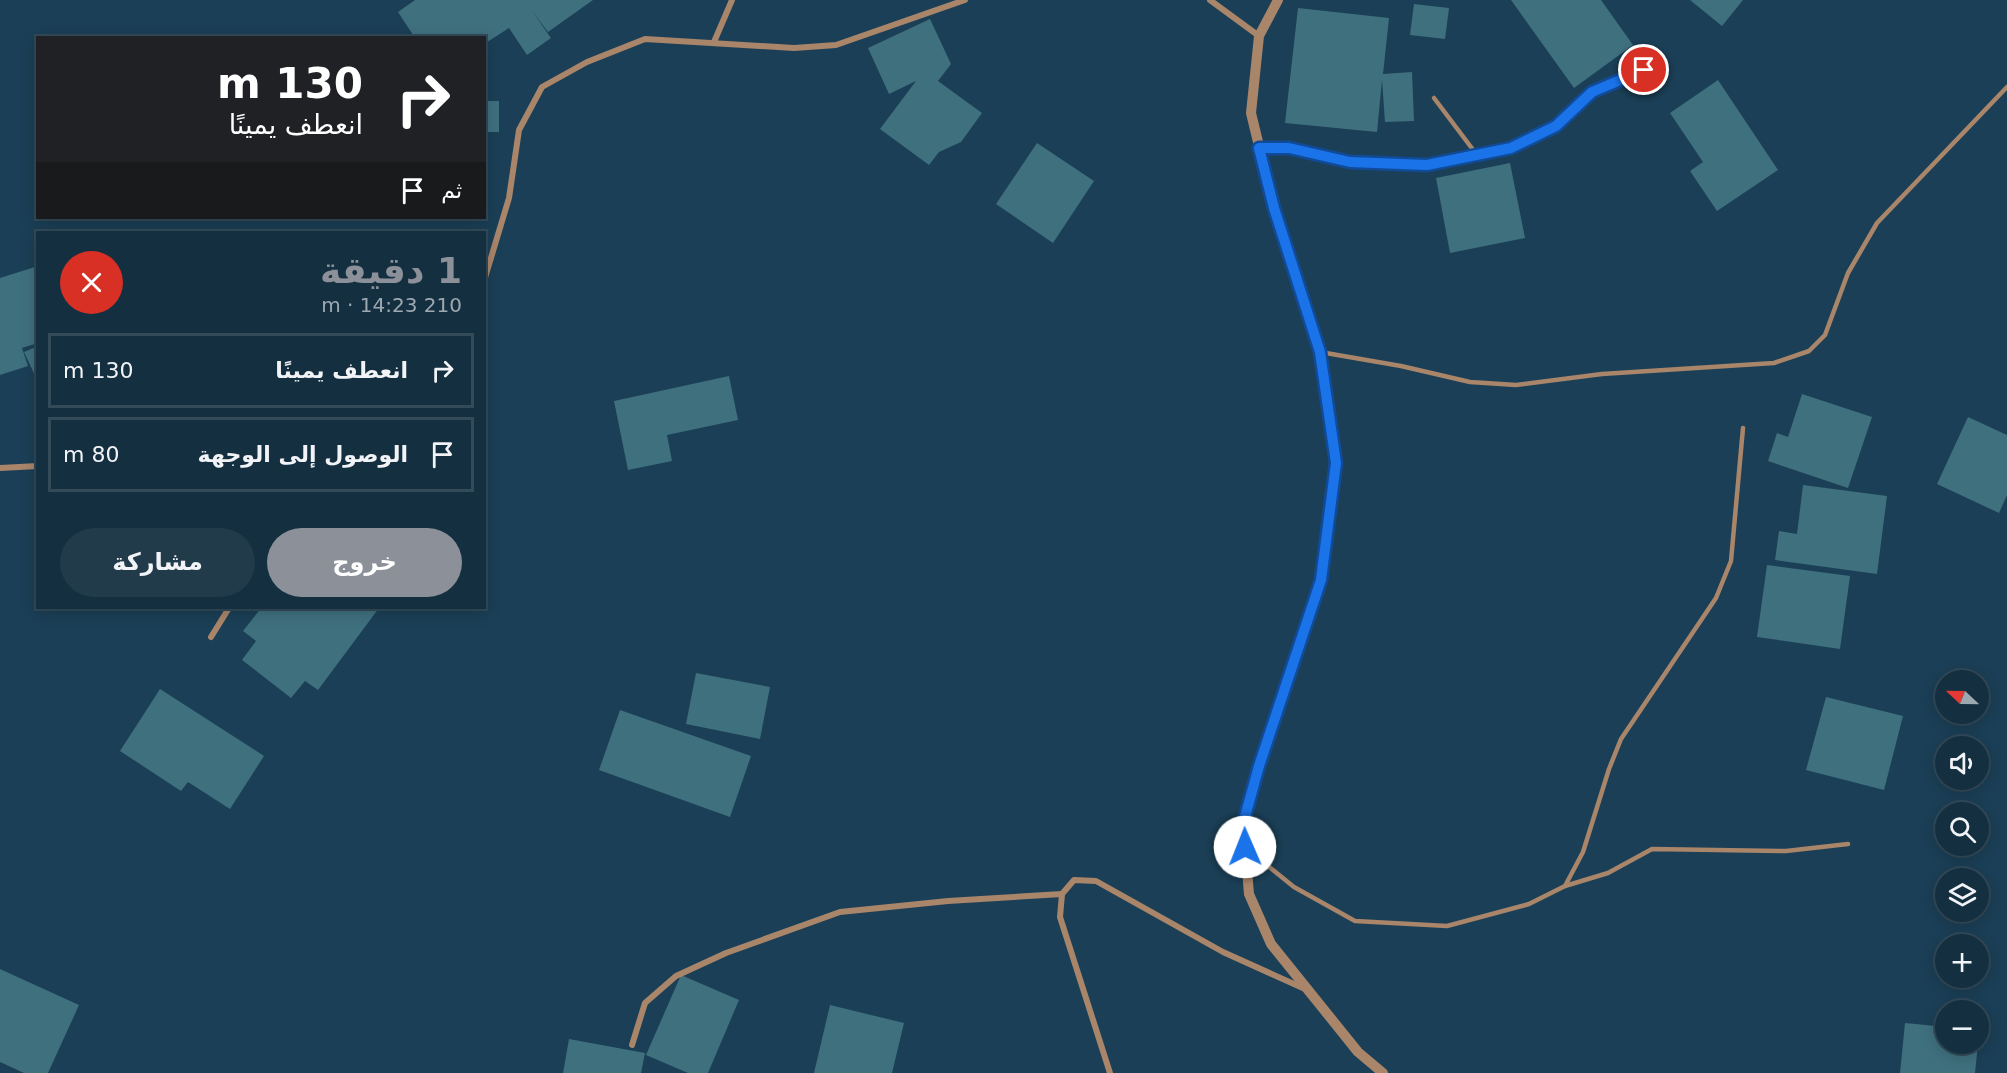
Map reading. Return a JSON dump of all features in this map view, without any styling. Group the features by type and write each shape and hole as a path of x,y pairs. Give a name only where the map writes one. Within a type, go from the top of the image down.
{"street":[{"path":"714,42 732,0"},
{"path":"486,274 509,198 519,130 542,87 587,62 645,39 794,48 836,45 965,0"},
{"path":"1210,0 1259,36"},
{"path":"1278,0 1259,36 1251,113 1274,208 1320,352 1336,463 1321,580 1264,747 1243,824 1249,894 1271,944 1358,1052 1383,1073"},
{"path":"0,468 36,466"},
{"path":"211,637 228,609"},
{"path":"1110,1073 1060,917 1062,894 1074,880 1096,881 1223,952 1308,990"},
{"path":"632,1045 645,1003 676,976 726,953 840,912 948,901 1062,894"}],"lane":[{"path":"1259,148 1289,148 1350,162 1427,165 1477,155 1511,148 1556,126 1592,92 1644,70"},
{"path":"1320,352 1401,366 1470,382 1516,385 1602,374 1774,363 1809,351 1825,335 1848,273 1877,223 2007,87"},
{"path":"1434,98 1477,155"},
{"path":"1565,886 1582,852 1621,739 1716,598 1731,561 1743,429"},
{"path":"1245,847 1294,887 1355,921 1447,926 1529,904 1565,886 1608,873 1652,849 1786,851 1848,844"}],"building":[{"path":"415,0 593,0 548,32 532,11 551,38 527,55 509,28 486,43 486,36 414,36 398,12"},
{"path":"1511,0 1601,0 1633,45 1574,88"},
{"path":"1690,0 1743,0 1722,26"},
{"path":"1414,4 1449,8 1445,39 1410,35"},
{"path":"1298,8 1389,18 1383,74 1412,72 1414,121 1385,122 1382,80 1377,132 1285,123"},
{"path":"930,19 951,64 938,81 982,113 961,142 939,152 929,165 880,129 916,81 889,94 868,48"},
{"path":"1718,80 1778,170 1717,211 1690,171 1703,162 1670,113"},
{"path":"486,101 499,101 499,132 486,132"},
{"path":"1037,143 1094,181 1053,243 996,204"},
{"path":"1510,163 1525,238 1450,253 1436,178"},
{"path":"36,267 36,344 22,348 28,366 0,375 0,278"},
{"path":"36,347 36,378 24,352"},
{"path":"729,376 738,420 667,435 672,461 628,470 614,401"},
{"path":"1802,394 1872,417 1848,488 1768,461 1777,433 1788,437"},
{"path":"1968,417 2007,435 2007,495 1999,513 1937,484"},
{"path":"1803,485 1887,496 1877,574 1775,560 1779,531 1797,534"},
{"path":"1767,565 1850,576 1840,649 1757,637"},
{"path":"260,609 378,609 318,690 305,681 291,698 242,660 256,641 243,631"},
{"path":"696,673 770,687 760,739 686,724"},
{"path":"160,689 264,756 230,809 188,782 181,791 120,751"},
{"path":"1826,697 1903,716 1884,790 1806,770"},
{"path":"620,710 751,756 730,817 599,770"},
{"path":"0,969 79,1005 48,1073 24,1073 0,1062"},
{"path":"681,975 739,1000 708,1073 688,1073 646,1055"},
{"path":"830,1005 904,1023 892,1073 814,1073"},
{"path":"1905,1023 1935,1026 1935,1054 1977,1054 1975,1073 1900,1073"},
{"path":"569,1039 645,1053 641,1073 563,1073"}],"route":[{"path":"1245,847 1243,824 1264,747 1321,580 1336,463 1320,352 1274,208 1259,148 1289,148 1350,162 1427,165 1511,148 1556,126 1592,92 1644,70"}]}
